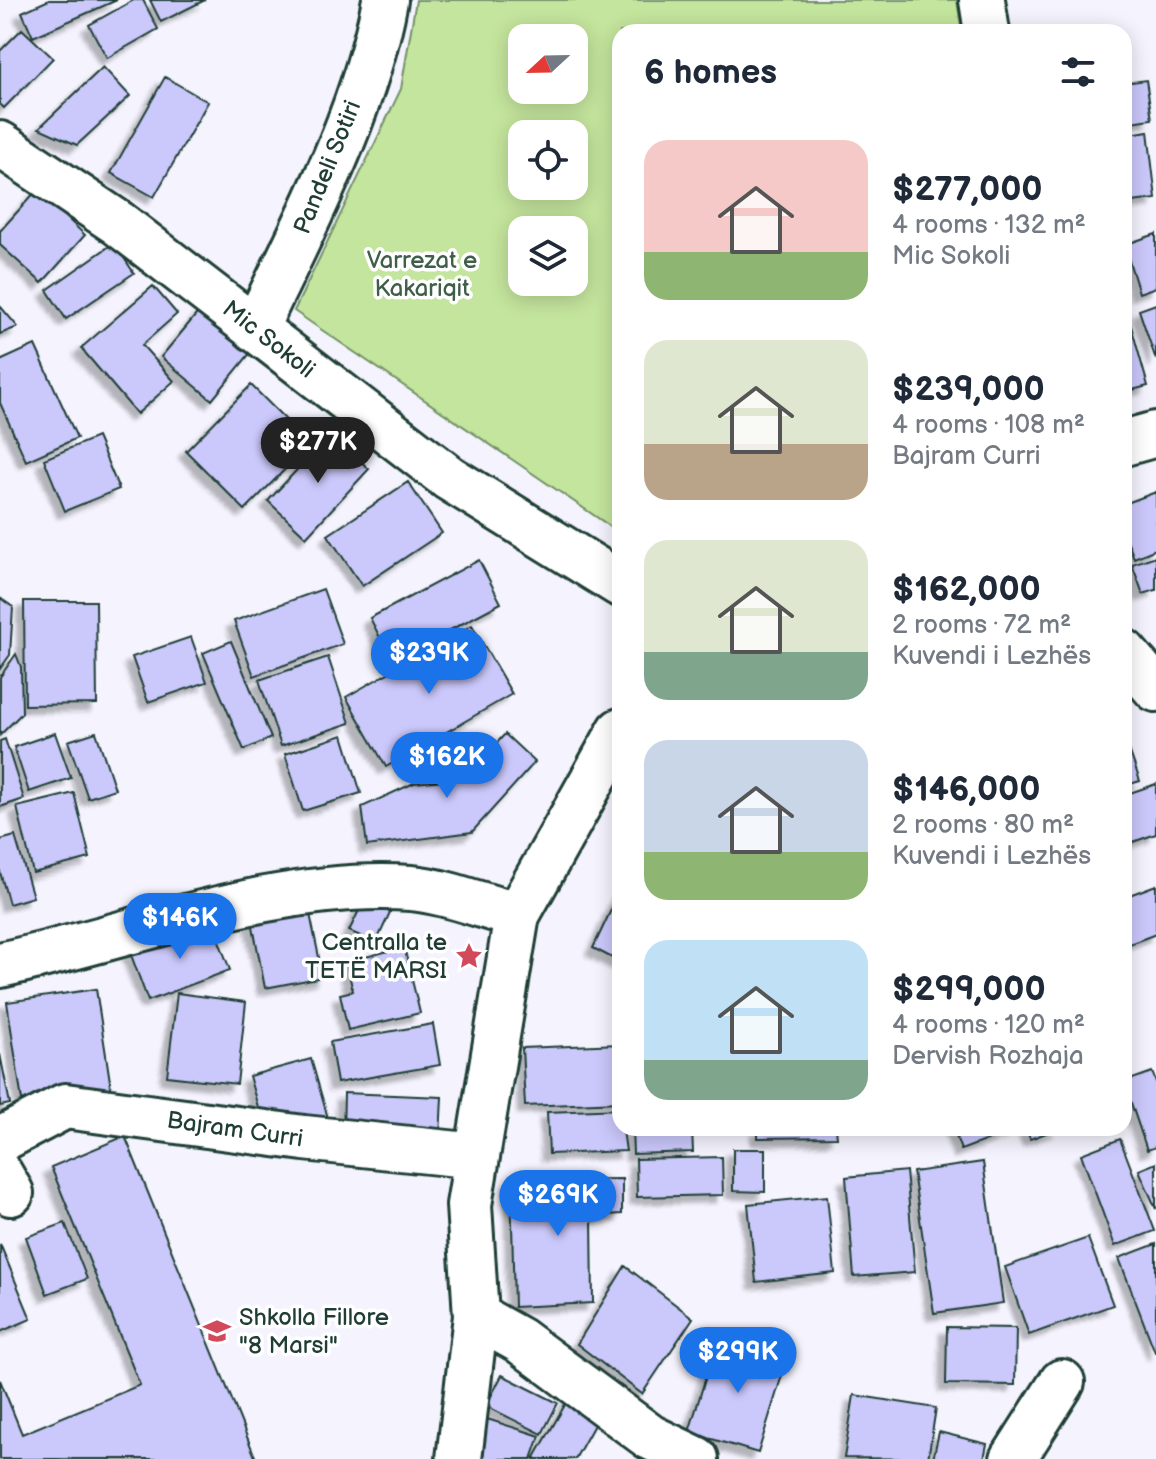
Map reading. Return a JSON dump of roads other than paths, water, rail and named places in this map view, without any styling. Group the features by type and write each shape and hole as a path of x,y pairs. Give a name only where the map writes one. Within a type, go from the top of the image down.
{"street":[{"name":"Pandeli Sotiri","path":"255,329 322,188 379,33 385,0"},
{"path":"982,0 986,24"},
{"name":"Mic Sokoli","path":"0,144 118,223 449,478 612,579"},
{"path":"1132,441 1156,434"},
{"path":"1132,661 1156,689"},
{"path":"459,1459 476,1316 469,1205 517,915 612,745"},
{"path":"0,965 240,907 342,888 414,888 517,915"},
{"name":"Bajram Curri","path":"0,1140 65,1106 304,1138 477,1156"},
{"path":"476,1316 519,1340 650,1437 696,1459"},
{"path":"1013,1459 1062,1382"}],"place":[{"name":"Centralla te TETË MARSI","path":"469,956"},
{"name":"Shkolla Fillore \"8 Marsi\"","path":"217,1331"}],"park label":[{"name":"Varrezat e Kakariqit","path":"422,274"}]}
